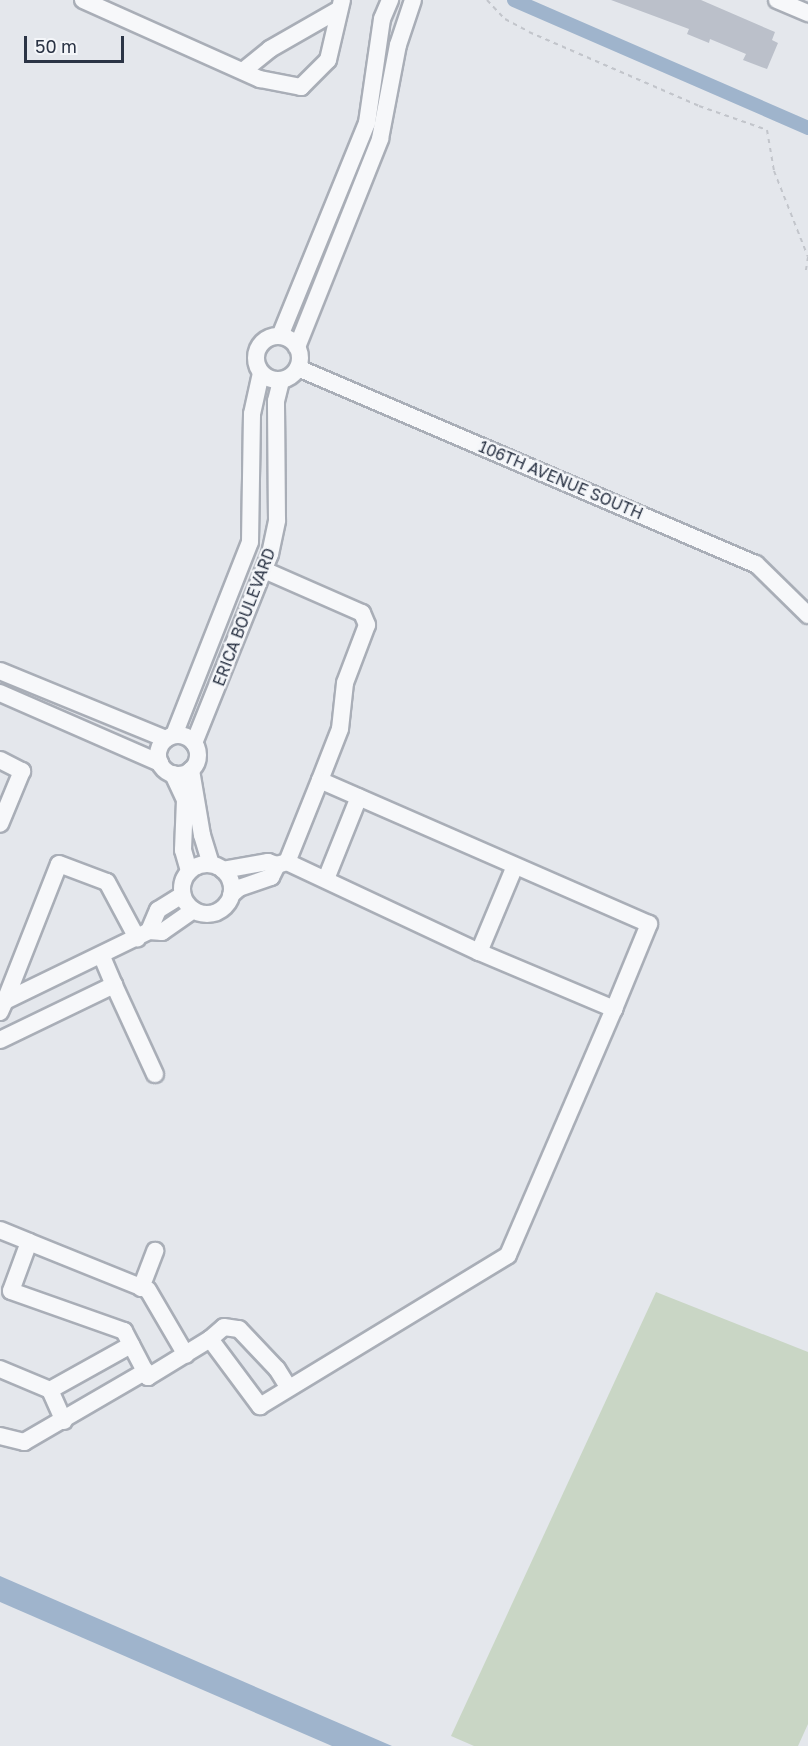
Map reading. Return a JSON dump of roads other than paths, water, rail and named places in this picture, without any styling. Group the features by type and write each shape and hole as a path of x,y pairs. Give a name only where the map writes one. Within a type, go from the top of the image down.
{"street":[{"path":"83,0 243,71 301,87 328,60 340,5"},
{"path":"280,336 367,123 382,19 390,0"},
{"path":"297,347 280,336 265,340 256,352 261,373 281,381 298,368 297,347 380,139 399,45 413,0"},
{"path":"777,0 808,13"},
{"path":"243,71 270,50 340,5"},
{"name":"106TH AVENUE SOUTH","path":"298,368 756,564 808,615"},
{"name":"ERICA BOULEVARD","path":"170,737 250,542 252,414 261,373"},
{"name":"ERICA BOULEVARD","path":"194,743 264,570 277,520 276,401 281,381"},
{"path":"2,1007 143,934 162,932 193,910 215,913 239,888 271,877 282,864 340,729 345,683 367,625 362,613 264,570"},
{"path":"0,671 170,737 185,736 194,743 198,755 191,770 202,834 217,867 230,879 231,895"},
{"path":"0,693 166,769 191,770"},
{"path":"143,934 158,910 182,895 189,872 183,850 185,800 166,769 159,750 170,737"},
{"path":"0,760 22,771 0,824"},
{"path":"210,1339 260,1406 508,1255 649,924 320,780"},
{"path":"326,879 359,797"},
{"path":"189,872 268,862 282,864 326,879 479,951 614,1008"},
{"path":"2,1007 59,864 107,882 143,934"},
{"path":"479,951 515,866"},
{"path":"182,895 193,910"},
{"path":"102,957 155,1074"},
{"path":"0,1040 114,985"},
{"path":"0,1230 148,1290 186,1355"},
{"path":"29,1242 11,1291 124,1332 148,1377 186,1355 224,1327 239,1329 277,1369 289,1388"},
{"path":"141,1288 155,1251"},
{"path":"50,1390 131,1345"},
{"path":"0,1369 50,1390 64,1421"},
{"path":"0,1436 24,1442 64,1421 146,1371"}],"water":[{"path":"0,1576 392,1746 332,1746 0,1602"}],"waterway":[{"path":"514,0 808,128"}]}
